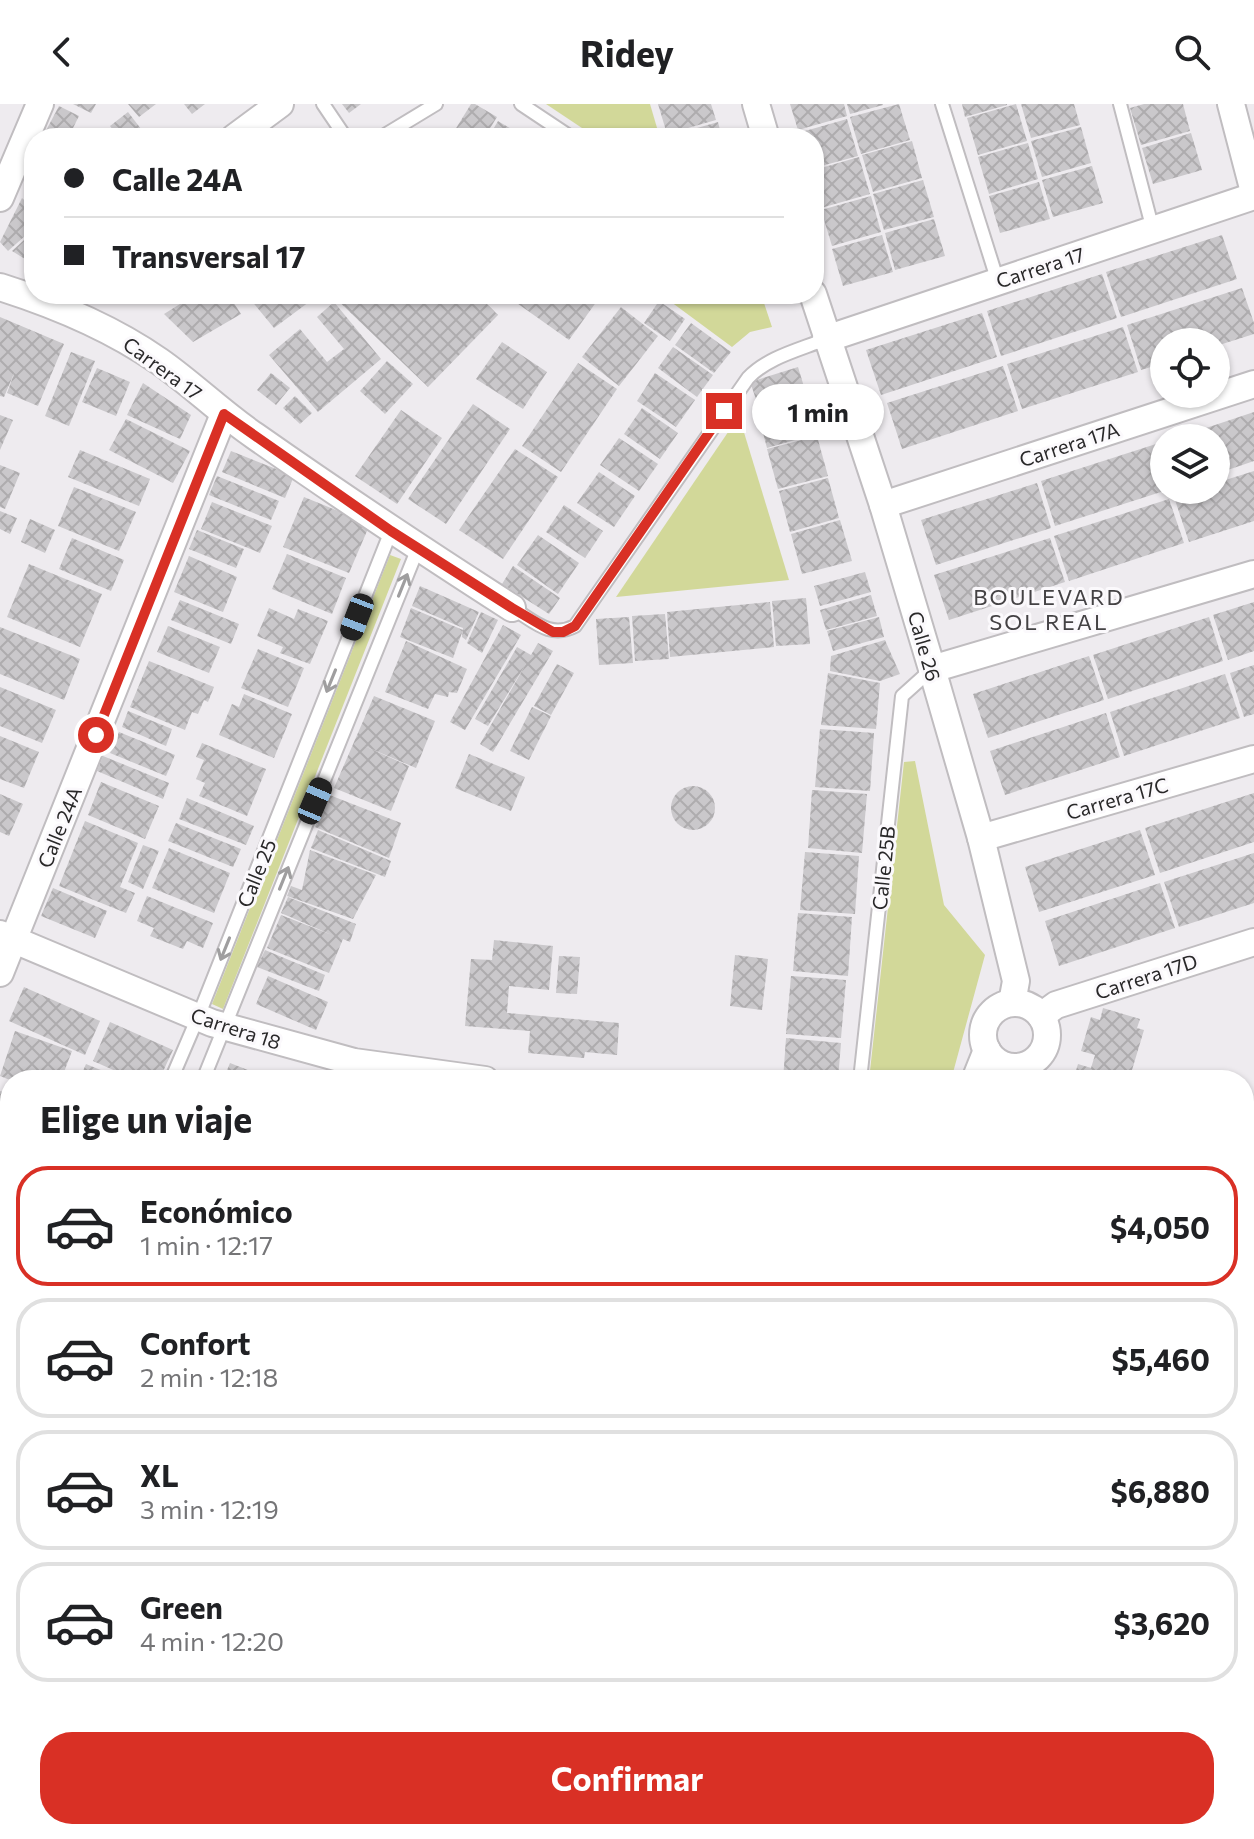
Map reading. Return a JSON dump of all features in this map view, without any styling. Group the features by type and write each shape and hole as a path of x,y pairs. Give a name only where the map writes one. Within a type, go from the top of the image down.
{"street":[{"path":"30,128 40,104"},
{"path":"248,128 280,104"},
{"path":"756,104 763,128"},
{"path":"1231,104 1254,194"},
{"path":"0,198 24,142"},
{"name":"Carrera 17","path":"826,339 1254,194"},
{"name":"Carrera 17","path":"53,304 103,326 162,363 224,414 391,531 512,608"},
{"name":"Calle 26","path":"816,304 883,505 981,838 1016,981 1012,1003"},
{"name":"Carrera 17A","path":"883,505 1254,384"},
{"name":"Calle 24A","path":"0,973 7,936 224,414"},
{"path":"932,669 1254,574"},
{"name":"Carrera 17C","path":"981,838 1254,759"},
{"name":"Carrera 18","path":"7,936 224,1027 354,1062 412,1070"},
{"name":"Carrera 17D","path":"1041,1016 1056,1005 1254,942"},
{"path":"1027,1070 993,1058 983,1040 987,1020 1002,1006 1012,1003 1033,1008 1041,1016 1047,1036 1046,1046 1033,1070"},
{"path":"979,1070 987,1050"}],"lane":[{"path":"323,104 339,128"},
{"path":"396,128 436,104"},
{"path":"521,104 557,128"},
{"path":"942,104 998,282"},
{"path":"1120,104 1153,230"},
{"path":"512,608 553,632 563,632 575,626 748,378 770,362 826,339"},
{"name":"Calle 25","path":"175,1070 391,531"},
{"name":"Calle 25","path":"207,1070 418,548"},
{"name":"Calle 25B","path":"861,1070 902,696 932,669"}],"green space":[{"path":"546,104 650,104 657,128 582,128"},
{"path":"674,304 764,304 772,327 750,332 732,347"},
{"path":"739,416 789,580 616,597"},
{"path":"390,555 401,559 223,1009 212,1004"},
{"path":"915,761 944,905 985,955 954,1070 870,1070 904,762"}],"building":[{"path":"73,104 96,104 91,113"},
{"path":"128,104 156,104 139,117"},
{"path":"184,104 205,104 192,114"},
{"path":"342,104 361,104 349,113"},
{"path":"471,104 497,117 490,128 456,128"},
{"path":"658,104 711,104 716,120 688,128 665,128"},
{"path":"790,104 844,104 847,116 797,128"},
{"path":"847,104 883,104 883,105 850,114"},
{"path":"899,104 910,140 861,154 850,117"},
{"path":"962,104 1007,104 1007,105 965,117"},
{"path":"1016,104 1027,141 978,155 967,118"},
{"path":"1021,104 1074,104 1080,125 1031,138"},
{"path":"1144,104 1183,104 1190,131 1141,145 1130,108"},
{"path":"59,106 79,116 73,128 47,128"},
{"path":"128,112 140,128 112,128 110,126"},
{"path":"847,119 858,156 824,165 824,128 816,128"},
{"path":"498,121 510,128 494,128"},
{"path":"718,122 720,128 697,128"},
{"path":"1081,127 1091,163 1042,177 1031,141"},
{"path":"1191,133 1202,170 1153,184 1142,148"},
{"path":"912,141 922,178 873,192 862,155"},
{"path":"1028,143 1038,179 989,194 978,157"},
{"path":"859,157 870,194 824,207 824,167"},
{"path":"1092,166 1103,203 1053,217 1042,180"},
{"path":"923,180 934,217 884,230 873,194"},
{"path":"1039,182 1050,219 1000,233 989,196"},
{"path":"871,196 881,232 832,246 824,209"},
{"path":"22,198 24,237 8,251 0,242"},
{"path":"934,219 945,256 895,270 885,233"},
{"path":"882,235 893,272 843,286 832,249"},
{"path":"1222,235 1237,279 1121,317 1106,272"},
{"path":"24,240 24,258 12,251"},
{"path":"1102,274 1117,318 1001,356 987,311"},
{"path":"1242,288 1254,323 1254,334 1230,342 1230,328 1150,328 1150,367 1141,370 1127,325"},
{"path":"180,304 234,304 241,314 193,342 164,314"},
{"path":"254,304 306,304 274,328"},
{"path":"336,304 381,359 318,412 269,355 300,329 327,362 344,349 317,317"},
{"path":"341,304 487,304 498,315 428,387"},
{"path":"518,304 595,304 569,340"},
{"path":"657,304 663,304 685,319 670,341 644,323"},
{"path":"621,307 658,336 619,386 582,357"},
{"path":"982,313 997,357 881,395 866,350"},
{"path":"0,317 64,344 38,406 7,393 15,371 4,397 0,396"},
{"path":"691,323 731,352 714,373 675,345"},
{"path":"1123,327 1138,372 1022,409 1007,364"},
{"path":"502,342 547,372 523,409 476,379"},
{"path":"673,347 713,375 697,397 658,368"},
{"path":"71,352 95,361 69,426 45,416"},
{"path":"387,361 413,384 385,414 360,391"},
{"path":"578,363 617,389 561,472 522,446"},
{"path":"1003,366 1018,411 902,449 887,403"},
{"path":"798,367 805,390 758,405 750,382"},
{"path":"97,368 130,382 116,416 82,402"},
{"path":"271,373 290,388 276,405 257,390"},
{"path":"655,373 695,400 676,427 637,401"},
{"path":"143,383 191,415 180,439 127,415"},
{"path":"805,394 816,434 767,448 756,407"},
{"path":"295,396 312,413 300,424 283,408"},
{"path":"473,404 510,429 446,524 408,499"},
{"path":"642,408 678,433 660,459 624,434"},
{"path":"401,410 442,438 397,504 355,476"},
{"path":"1254,412 1254,461 1230,469 1230,424 1218,424"},
{"path":"0,415 13,420 0,450"},
{"path":"126,419 190,451 173,483 109,450"},
{"path":"817,436 828,476 778,489 767,449"},
{"path":"619,438 658,464 639,491 600,465"},
{"path":"1150,446 1150,495 1055,526 1041,481"},
{"path":"515,449 558,477 503,559 459,530"},
{"path":"80,450 150,479 139,506 68,477"},
{"path":"231,451 294,476 285,498 222,472"},
{"path":"0,465 20,473 5,509 0,507"},
{"path":"1254,471 1254,521 1189,542 1176,504 1230,504 1230,479"},
{"path":"599,472 635,496 614,527 577,503"},
{"path":"217,476 279,501 271,520 209,495"},
{"path":"828,478 839,518 790,532 779,491"},
{"path":"1037,483 1051,528 936,565 921,520"},
{"path":"74,487 136,512 119,551 58,526"},
{"path":"304,497 370,524 349,573 283,547"},
{"path":"212,502 272,526 260,553 201,529"},
{"path":"1153,504 1171,504 1184,543 1069,581 1054,536"},
{"path":"564,505 603,531 585,558 546,532"},
{"path":"0,511 17,518 10,534 0,529"},
{"path":"30,519 55,530 45,553 21,542"},
{"path":"840,520 852,561 802,574 791,534"},
{"path":"197,530 244,549 236,568 189,549"},
{"path":"538,535 579,563 558,594 517,565"},
{"path":"72,538 124,560 111,591 59,569"},
{"path":"1050,538 1065,582 949,620 934,575"},
{"path":"287,554 346,578 332,614 272,589"},
{"path":"189,556 237,577 223,612 174,592"},
{"path":"29,564 102,594 80,647 7,617"},
{"path":"513,566 560,598 549,614 502,584"},
{"path":"865,572 871,592 820,606 814,586"},
{"path":"420,586 479,612 466,640 462,637 463,628 412,606"},
{"path":"871,595 877,616 826,630 820,610"},
{"path":"806,598 810,644 776,646 772,601"},
{"path":"180,600 239,624 231,644 171,620"},
{"path":"770,602 774,647 670,657 667,612"},
{"path":"1254,602 1254,651 1228,660 1213,615"},
{"path":"269,608 294,619 298,609 328,621 310,664 280,653 283,647 257,636"},
{"path":"411,608 463,630 453,658 400,637"},
{"path":"481,612 498,620 482,653 467,643"},
{"path":"665,614 669,659 635,661 632,616"},
{"path":"629,617 633,663 599,665 596,619"},
{"path":"879,617 884,637 833,651 827,631"},
{"path":"1209,617 1223,661 1108,699 1093,655"},
{"path":"503,625 521,635 465,730 450,722"},
{"path":"168,626 220,647 209,673 157,652"},
{"path":"0,627 80,659 64,700 0,674"},
{"path":"885,640 900,674 880,681 830,671 831,656"},
{"path":"406,641 467,669 457,693 449,692 448,697 435,694 428,709 385,692"},
{"path":"538,643 553,651 493,752 480,744 527,662 488,726 475,719 517,647 531,655"},
{"path":"258,649 304,668 288,707 241,688"},
{"path":"1089,656 1104,700 988,738 973,694"},
{"path":"149,661 214,687 208,702 204,700 198,714 192,712 185,730 130,707"},
{"path":"557,664 574,673 551,715 534,706"},
{"path":"1254,665 1254,714 1244,717 1230,673"},
{"path":"828,673 880,683 876,729 821,725"},
{"path":"1225,674 1240,718 1124,756 1110,712"},
{"path":"0,687 56,710 42,743 0,726"},
{"path":"244,694 292,714 274,758 219,735 232,704 239,707"},
{"path":"374,696 435,721 416,768 362,745 409,766 391,811 334,788"},
{"path":"532,707 551,716 529,760 510,751"},
{"path":"128,711 172,729 166,746 122,727"},
{"path":"1106,713 1120,757 1005,795 990,751"},
{"path":"820,729 874,733 870,791 815,787"},
{"path":"119,732 175,755 166,776 110,753"},
{"path":"0,736 39,752 24,788 0,779"},
{"path":"202,743 266,769 247,816 199,796 205,783 196,779 204,760 196,757"},
{"path":"469,754 525,777 511,811 455,788"},
{"path":"103,756 169,783 163,799 97,771"},
{"path":"101,782 159,806 145,839 88,815"},
{"path":"693,786 709,792 715,808 709,824 693,830 677,824 671,808 677,792"},
{"path":"812,790 867,794 862,853 808,848"},
{"path":"1254,793 1254,842 1160,873 1145,828"},
{"path":"0,794 23,804 9,836 0,832"},
{"path":"327,794 401,823 389,858 315,827"},
{"path":"187,798 254,826 246,845 179,819"},
{"path":"85,821 138,843 120,887 135,893 126,913 59,886"},
{"path":"176,823 241,849 233,867 168,841"},
{"path":"318,830 391,861 385,877 311,848"},
{"path":"1140,830 1155,875 1039,912 1025,867"},
{"path":"143,845 159,851 143,889 128,882"},
{"path":"169,848 230,873 214,913 152,888"},
{"path":"310,850 376,875 353,919 287,896 291,886 302,890"},
{"path":"805,852 859,856 855,914 800,910"},
{"path":"1254,853 1254,903 1179,927 1164,882"},
{"path":"1160,883 1175,928 1059,966 1045,921"},
{"path":"53,888 107,911 95,938 41,916"},
{"path":"147,896 213,923 203,948 187,941 183,949 150,936 154,928 137,921"},
{"path":"288,897 356,924 350,942 343,939 329,973 267,948 281,915 332,935 281,913"},
{"path":"798,913 852,917 848,976 793,971"},
{"path":"494,940 553,946 549,990 509,986 507,1013 619,1023 617,1055 585,1052 584,1058 528,1053 530,1031 465,1026 471,959 492,960"},
{"path":"265,950 325,975 319,991 257,967"},
{"path":"735,955 768,959 762,1010 730,1006"},
{"path":"559,956 580,957 577,994 556,993"},
{"path":"268,976 328,1002 316,1030 256,1004"},
{"path":"791,976 846,980 841,1038 786,1034"},
{"path":"24,987 100,1021 85,1055 9,1021"},
{"path":"1103,1008 1140,1019 1137,1028 1144,1030 1132,1070 1076,1070 1078,1064 1091,1068 1095,1055 1081,1051 1091,1017 1100,1020"},
{"path":"110,1022 173,1050 164,1070 113,1070 93,1061"},
{"path":"15,1031 72,1051 65,1070 2,1070"},
{"path":"786,1038 841,1043 839,1070 784,1070"},
{"path":"230,1063 248,1070 227,1070"},
{"path":"86,1064 101,1070 83,1070"}],"district":[{"name":"BOULEVARD SOL REAL","path":"1049,608"}],"route":[{"path":"96,735 224,414 391,531 512,608 553,632 563,632 575,626 724,411"}]}
